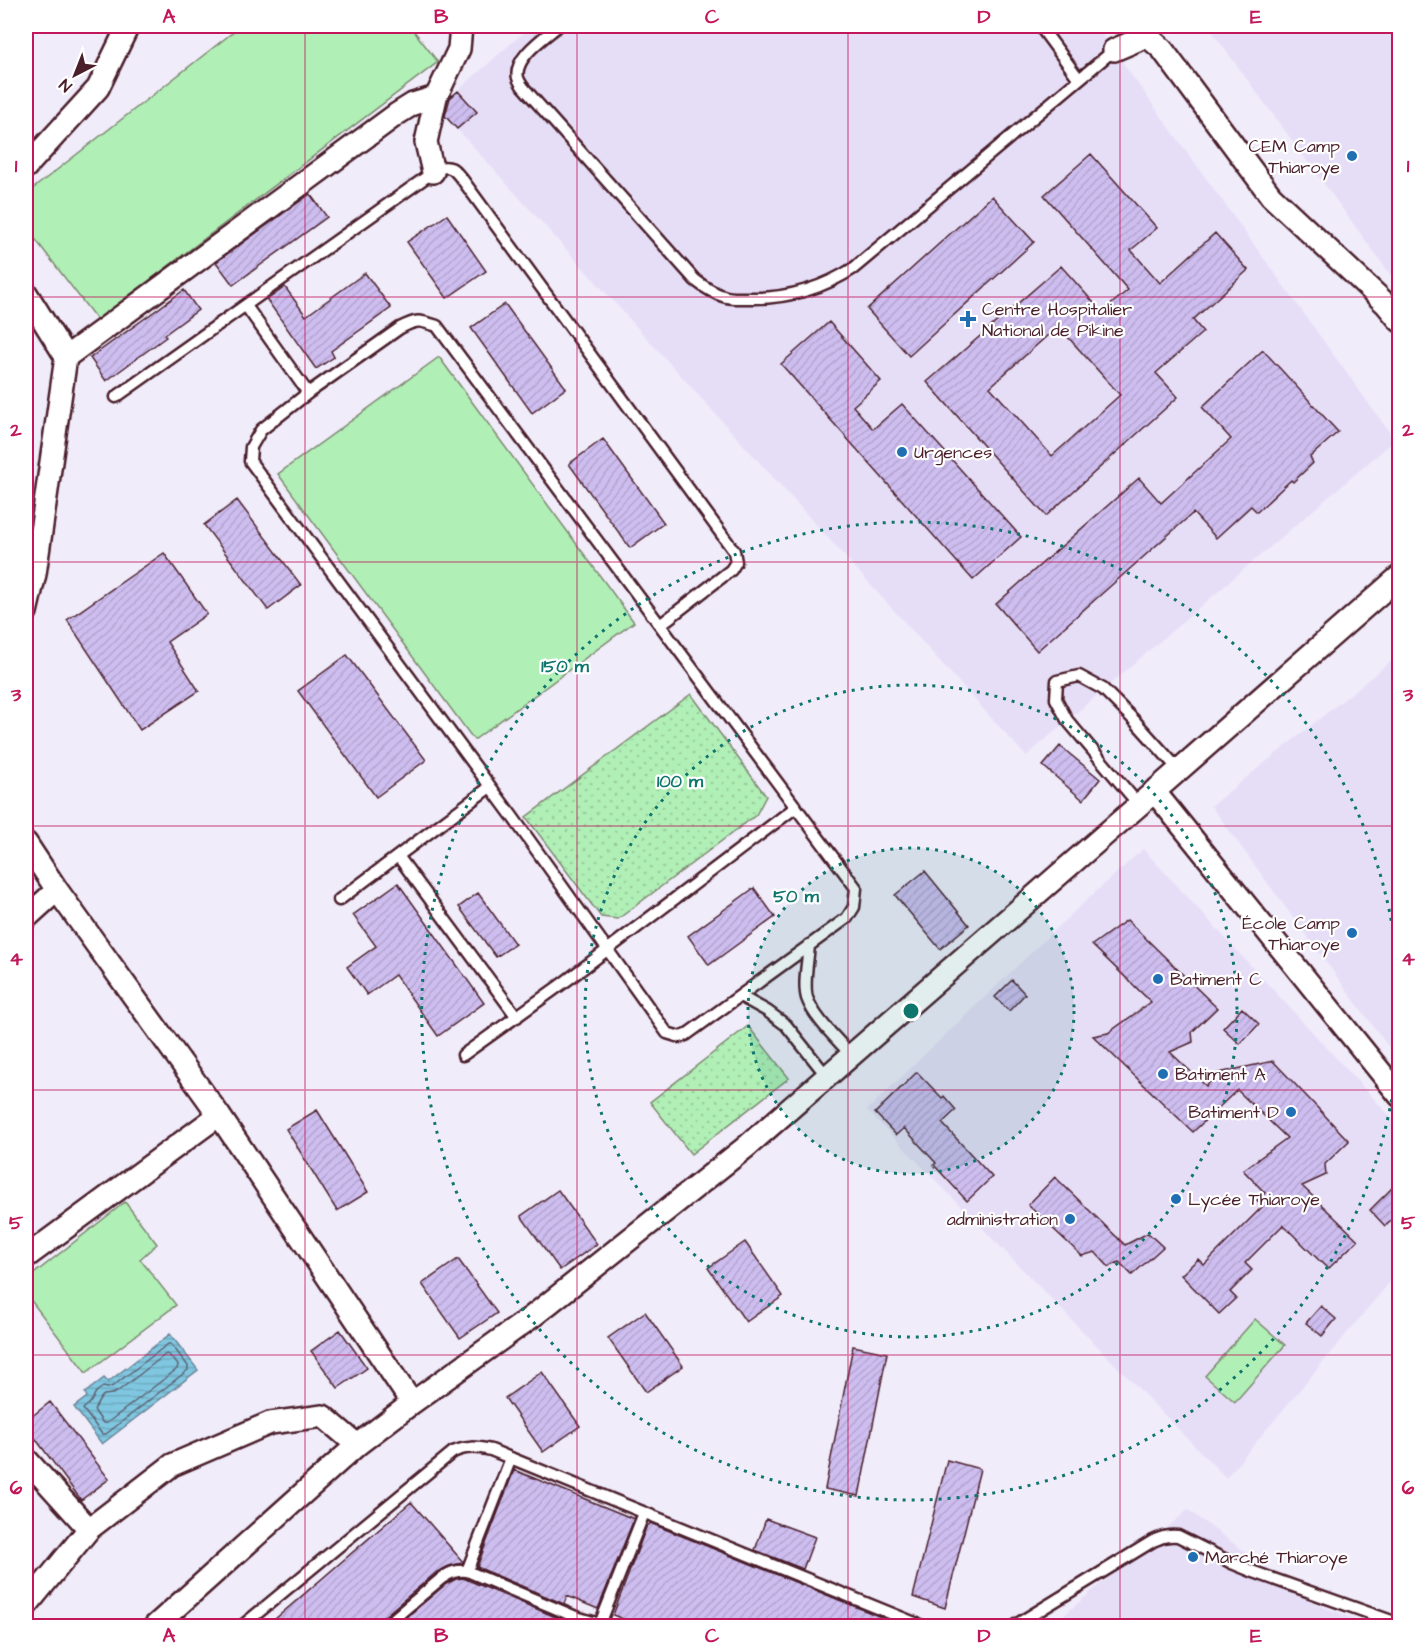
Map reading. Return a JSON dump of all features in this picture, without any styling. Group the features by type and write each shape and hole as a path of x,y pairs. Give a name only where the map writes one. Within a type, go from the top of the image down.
{"street":[{"path":"26,167 98,88 128,26"},
{"path":"433,172 426,142 436,97 459,49 461,26"},
{"path":"1114,50 1147,36 1162,49 1271,196 1386,304 1400,321"},
{"path":"66,357 397,114 413,104 436,97"},
{"path":"26,293 66,357 35,574 26,612"},
{"path":"155,1626 357,1445 533,1316 746,1147 1400,576"},
{"path":"1147,798 1400,1096"},
{"path":"26,843 57,890 219,1115 412,1403"},
{"path":"26,918 57,890"},
{"path":"26,1257 219,1115"},
{"path":"26,1606 89,1529 172,1465 270,1423 323,1416 357,1445"},
{"path":"26,1460 89,1529"}],"lane":[{"path":"558,26 523,57 517,77 523,87 695,280 708,290 724,297 760,299 792,295 822,285 854,268 1114,50"},
{"path":"1040,26 1079,79"},
{"path":"116,397 433,172 447,166 462,179 734,551 736,562 731,570 660,625"},
{"path":"246,306 309,393"},
{"path":"414,321 423,321 437,326 856,888 854,907 847,918 687,1035 680,1037 667,1033 490,787 250,461 251,447 261,430 309,393 400,328 414,321"},
{"path":"1147,798 1067,720 1056,699 1057,681 1079,676 1103,689 1179,770"},
{"path":"339,900 490,787"},
{"path":"463,1055 796,807"},
{"path":"398,856 517,1017"},
{"path":"809,945 807,997 819,1017 851,1055"},
{"path":"740,996 786,1025 826,1075"},
{"path":"242,1626 453,1452 474,1447 491,1450 922,1626"},
{"path":"467,1571 511,1458"},
{"path":"385,1626 451,1572 459,1570 467,1571 573,1622 603,1625 644,1513"},
{"path":"1014,1626 1153,1541 1170,1535 1178,1536 1254,1572 1400,1624"}],"shaded area":[{"name":"Centre Hospitalier National de Pikine","path":"531,26 1096,26 1395,440 1026,756 438,108"},
{"name":"CEM Camp Thiaroye","path":"1208,26 1399,26 1399,286"},
{"name":"École Camp Thiaroye","path":"1399,655 1399,1061 1211,806"},
{"name":"Lycée Thiaroye","path":"1143,849 1399,1126 1399,1271 1226,1478 867,1110"},
{"name":"Marché Thiaroye","path":"1188,1510 1316,1604 1373,1626 1051,1626"}],"green space":[{"path":"241,26 410,26 438,62 97,320 26,227 26,194"},
{"path":"439,357 634,622 474,740 278,474"},
{"path":"691,694 766,796 756,815 618,919 601,917 526,817"},
{"path":"748,1026 789,1078 691,1154 650,1102"},
{"path":"125,1202 157,1244 140,1259 176,1305 86,1373 26,1294 26,1280"},
{"path":"1255,1319 1285,1345 1235,1402 1205,1376"}],"water":[{"path":"170,1334 198,1370 102,1444 74,1407 87,1397 85,1393 104,1378 108,1382"}],"building":[{"path":"458,91 477,112 457,129 445,116 450,98"},
{"path":"1091,154 1157,228 1131,250 1160,283 1215,233 1248,270 1193,320 1203,332 1156,373 1178,397 1046,516 927,382 1061,266 1102,312 1128,290 1044,195","holes":["1058,326 1120,395 1052,456 990,387"]},
{"path":"310,194 327,217 233,285 216,262"},
{"path":"992,196 1034,242 909,356 867,309"},
{"path":"447,215 486,271 447,298 407,242"},
{"path":"365,273 391,308 331,351 334,357 316,369 267,300 285,287 306,316"},
{"path":"184,290 198,310 164,335 166,337 106,381 90,358"},
{"path":"505,304 566,388 532,413 471,328"},
{"name":"Urgences","path":"829,322 881,381 853,406 873,429 902,404 1021,537 973,580 781,364"},
{"path":"1263,350 1338,432 1310,457 1313,463 1293,482 1291,480 1257,512 1251,506 1216,538 1193,513 1037,651 996,604 1139,478 1161,503 1231,439 1202,407"},
{"path":"603,439 664,523 630,548 569,464"},
{"path":"237,500 301,585 268,610 204,525"},
{"path":"164,553 207,614 167,642 199,691 140,730 67,620"},
{"path":"347,655 426,760 376,797 298,691"},
{"path":"1060,746 1100,779 1083,800 1043,766"},
{"path":"925,871 969,925 940,949 895,895"},
{"path":"398,883 484,1003 438,1036 395,975 367,995 347,967 376,946 353,915"},
{"path":"754,888 775,917 709,965 688,936"},
{"path":"478,893 515,944 496,957 459,907"},
{"path":"1127,920 1217,1008 1192,1032 1193,1042 1170,1052 1206,1086 1219,1073 1273,1061 1349,1141 1325,1164 1326,1175 1302,1186 1358,1240 1328,1269 1283,1225 1245,1263 1252,1270 1230,1292 1236,1298 1219,1314 1181,1275 1198,1259 1204,1265 1263,1206 1257,1200 1265,1193 1243,1170 1287,1138 1237,1090 1193,1132 1093,1036 1108,1033 1151,1002 1092,945"},
{"path":"1012,980 1025,994 1009,1011 995,997"},
{"path":"1242,1008 1259,1024 1240,1044 1223,1028"},
{"path":"917,1072 956,1110 942,1123 992,1177 967,1201 904,1128 896,1135 875,1113"},
{"path":"317,1110 368,1192 337,1211 286,1129"},
{"name":"administration","path":"1055,1177 1125,1245 1148,1233 1163,1247 1132,1275 1119,1262 1109,1267 1095,1252 1082,1256 1028,1205"},
{"path":"1400,1180 1400,1211 1385,1226 1370,1210"},
{"path":"558,1190 597,1244 560,1270 521,1216"},
{"path":"745,1242 783,1296 746,1322 708,1268"},
{"path":"458,1259 497,1313 460,1338 422,1284"},
{"path":"1321,1306 1336,1319 1322,1336 1306,1323"},
{"path":"645,1312 683,1366 646,1392 608,1338"},
{"path":"340,1330 367,1368 338,1388 311,1351"},
{"path":"853,1346 887,1353 859,1496 825,1489"},
{"path":"542,1372 580,1426 543,1452 505,1398"},
{"path":"50,1402 109,1479 81,1500 26,1426 26,1421"},
{"path":"947,1460 980,1469 945,1608 913,1597"},
{"path":"514,1470 634,1519 598,1609 567,1596 564,1604 477,1567"},
{"path":"411,1502 462,1563 437,1572 380,1620 378,1626 267,1626"},
{"path":"766,1519 815,1537 803,1569 755,1550"},
{"path":"650,1523 903,1626 640,1626 613,1615 647,1525"},
{"path":"463,1578 558,1618 555,1626 396,1626 446,1584"}],"place":[{"name":"CEM Camp Thiaroye","path":"1352,156"},
{"name":"Centre Hospitalier National de Pikine","path":"968,319"},
{"name":"Urgences","path":"902,452"},
{"name":"École Camp Thiaroye","path":"1352,933"},
{"name":"Batiment C","path":"1158,979"},
{"name":"Batiment A","path":"1163,1074"},
{"name":"Batiment D","path":"1291,1112"},
{"name":"Lycée Thiaroye","path":"1176,1199"},
{"name":"administration","path":"1070,1219"},
{"name":"Marché Thiaroye","path":"1193,1557"}]}
